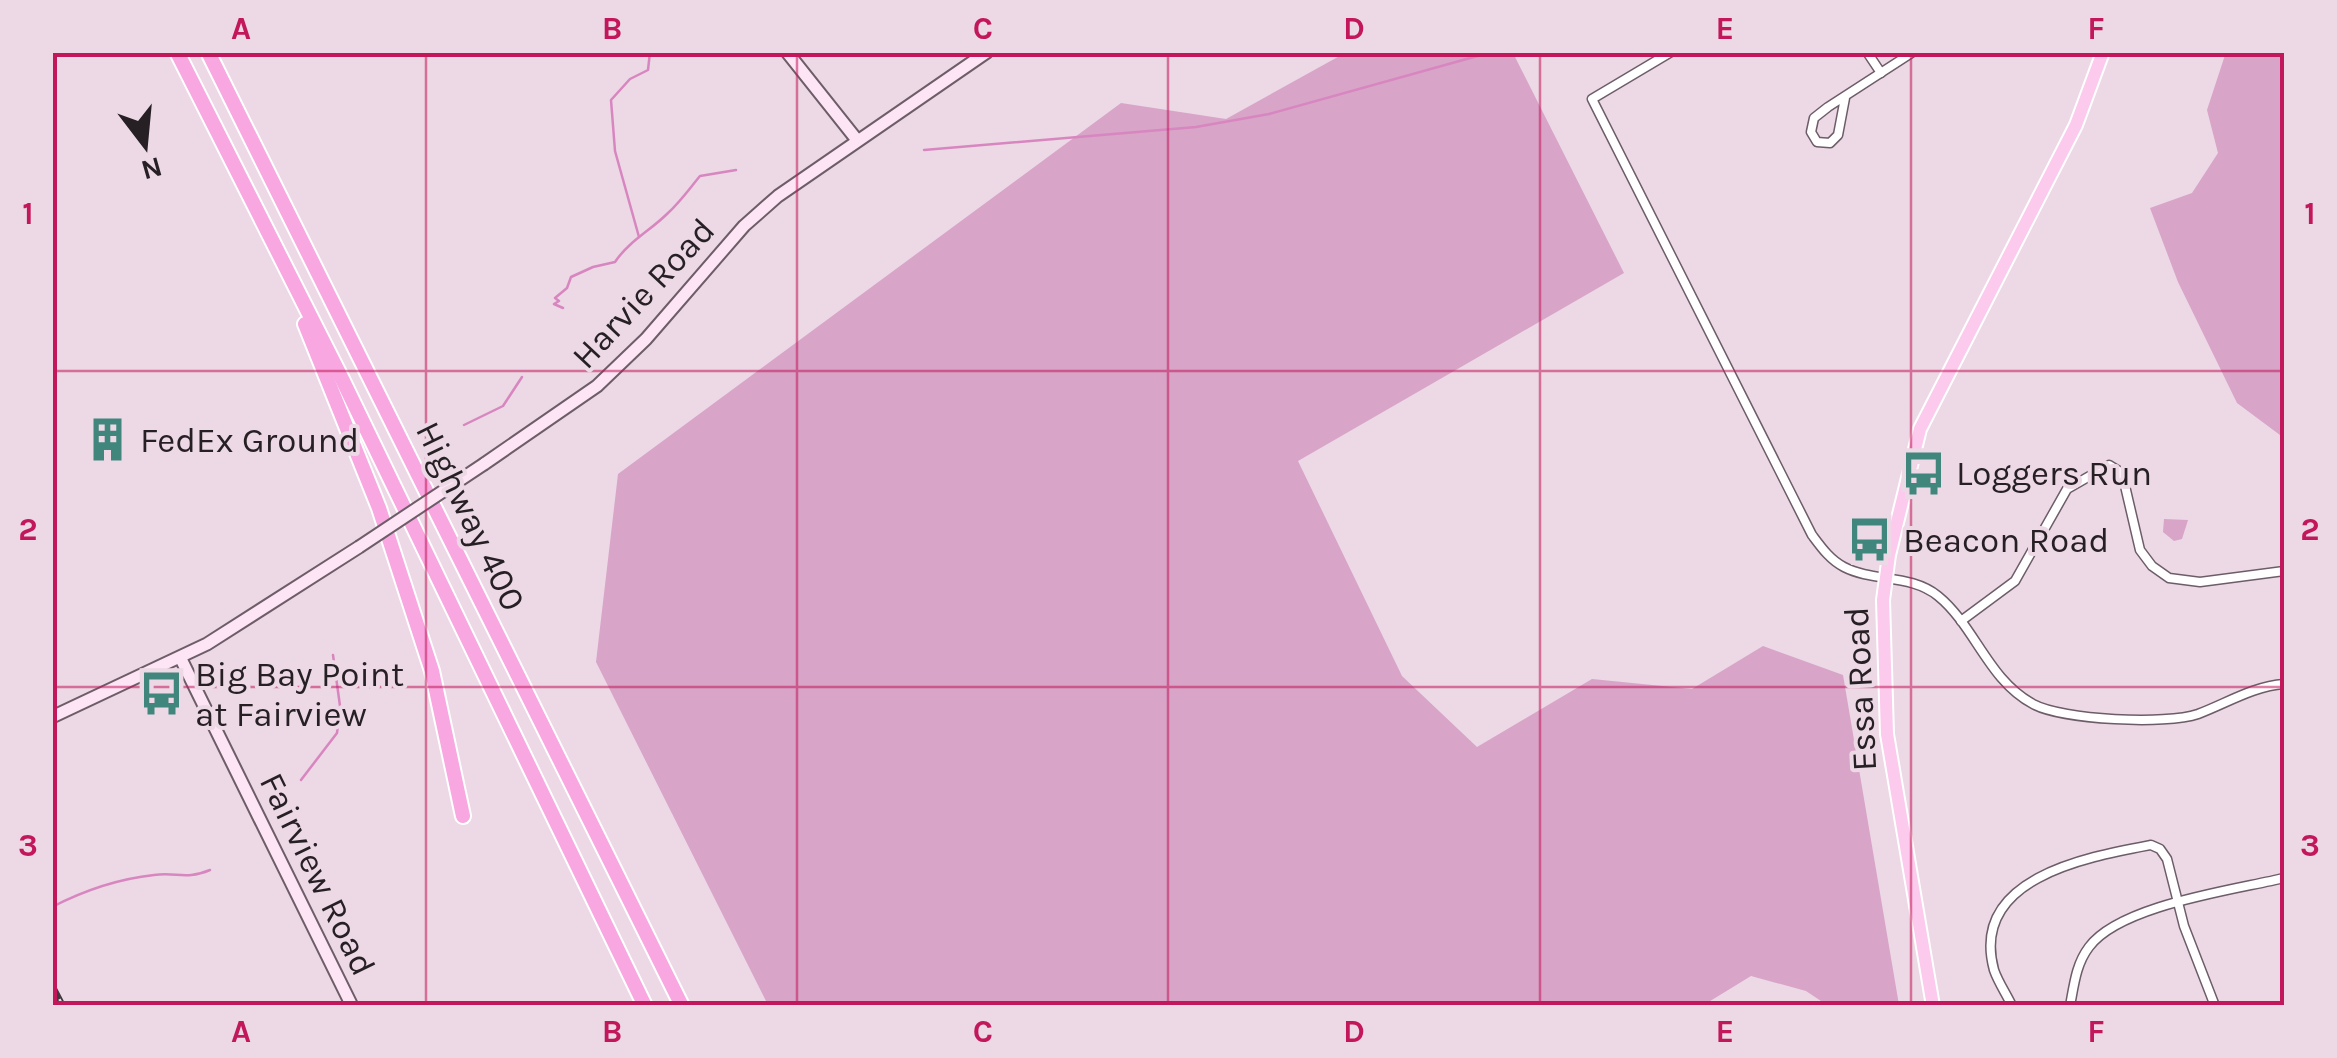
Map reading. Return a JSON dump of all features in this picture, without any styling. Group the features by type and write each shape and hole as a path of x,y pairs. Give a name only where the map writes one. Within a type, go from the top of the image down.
{"highway":[{"name":"Highway 400","path":"177,52 645,1006"},
{"name":"Highway 400","path":"208,52 682,1006"},
{"path":"292,280 305,324 379,508 426,653 464,816"}],"main road":[{"name":"Essa Road","path":"1932,1006 1887,734 1883,637 1886,577 1920,429 2076,125 2104,52"}],"street":[{"path":"787,52 857,140"},
{"name":"Harvie Road","path":"52,717 228,632 597,386 646,338 744,226 790,187 988,52"},
{"path":"1671,52 1592,99 1812,535 1828,556 1845,568 1929,589 1961,621 1988,662 2033,704 2072,714 2138,720 2194,716 2251,692 2284,684"},
{"path":"1867,52 1881,74"},
{"path":"1845,98 1838,135 1830,143 1817,142 1810,132 1814,118 1914,52"},
{"path":"1961,621 2015,581 2067,489 2108,465 2122,472 2140,550 2152,566 2169,578 2200,582 2284,570"},
{"name":"Fairview Road","path":"181,658 352,1006"},
{"path":"2012,1006 1994,970 1992,940 2007,901 2040,874 2151,845 2160,848 2167,859 2215,1005"},
{"path":"2070,1006 2076,972 2090,946 2108,929 2130,917 2284,878"}],"shaded area":[{"path":"2226,52 2284,53 2284,438 2237,403 2178,282 2150,208 2192,193 2218,153 2207,110"},
{"path":"1345,53 1513,53 1624,273 1298,461 1402,676 1477,747 1592,679 1692,689 1763,646 1843,675 1899,1005 1827,1005 1806,991 1751,976 1702,1006 768,1005 596,662 618,474 1121,103 1226,119"},
{"path":"2164,519 2188,520 2182,539 2174,541 2163,532"}],"waterway":[{"path":"639,237 615,151 611,100 630,79 648,70 650,52"},
{"path":"924,150 1196,127 1269,114 1481,55"},
{"path":"563,308 554,304 559,301 555,298 567,288 571,277 615,262 672,209 700,176 736,170"},
{"path":"464,425 503,406 522,377"},
{"path":"301,780 337,733 340,706 333,655"},
{"path":"52,907 127,879 194,875 210,870"}],"railway":[{"path":"52,985 63,1006"}],"place":[{"name":"FedEx Ground","path":"107,440"},
{"name":"Loggers Run","path":"1923,473"},
{"name":"Beacon Road","path":"1870,540"},
{"name":"Big Bay Point at Fairview","path":"162,694"}]}
